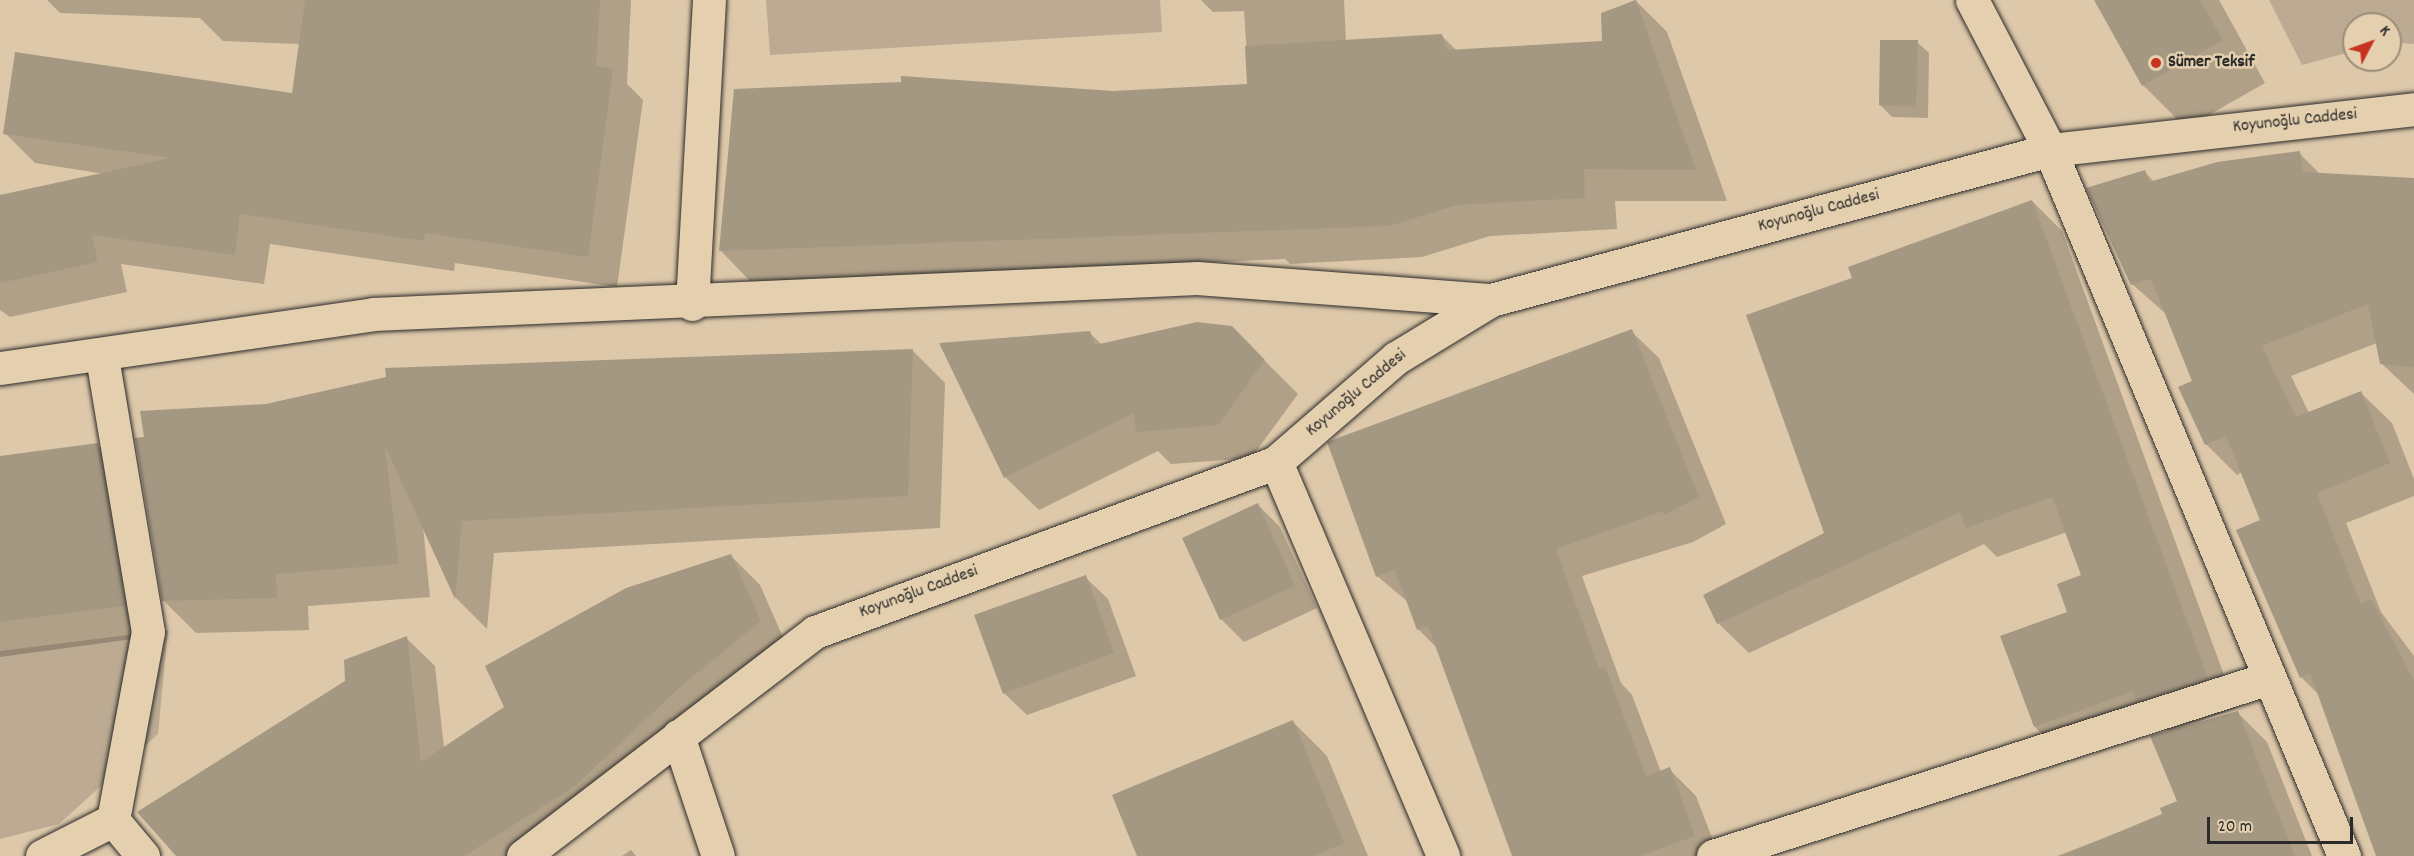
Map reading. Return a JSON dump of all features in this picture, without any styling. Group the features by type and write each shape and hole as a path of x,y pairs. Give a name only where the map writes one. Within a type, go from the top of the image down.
{"street":[{"path":"692,304 709,0"},
{"path":"1972,0 2050,150 2344,856"},
{"name":"Koyunoğlu Caddesi","path":"523,856 815,632 1276,462 1396,358 1491,300 2050,150 2414,109"},
{"path":"0,368 102,356 374,314 692,304 1197,278 1491,300"},
{"path":"102,356 148,632 113,820"},
{"path":"1276,462 1443,856"},
{"path":"1713,856 2269,678"},
{"path":"678,736 718,856"},
{"path":"42,856 113,820"},
{"path":"113,820 143,856"}],"shaded area":[{"path":"766,0 1160,0 1162,32 770,55"},
{"path":"2269,0 2414,0 2414,44 2402,43 2402,12 2342,12 2342,54 2302,65"},
{"path":"168,630 158,734 59,824 0,839 0,651"}],"building":[{"path":"305,0 600,0 596,66 613,69 588,257 425,233 424,241 240,214 235,255 92,235 98,262 0,283 0,195 171,158 3,134 15,52 292,93"},
{"path":"1636,0 1696,170 1584,169 1585,198 1457,205 1389,226 719,251 734,89 901,82 901,76 1113,91 1247,84 1245,46 1442,34 1447,50 1602,41 1601,13"},
{"name":"Sümer Teksif","path":"2094,0 2200,0 2223,40 2142,86"},
{"path":"1880,40 1918,40 1916,107 1879,105"},
{"path":"2300,151 2303,172 2414,178 2414,367 2380,364 2368,304 2262,346 2296,417 2361,391 2390,463 2317,493 2361,604 2371,599 2414,680 2414,856 2376,856 2310,673 2300,678 2236,530 2260,520 2226,436 2205,445 2178,387 2192,381 2151,279 2131,285 2086,188 2145,170 2149,182 2217,162"},
{"path":"2032,200 2208,678 2136,701 2132,692 2034,727 2000,636 2067,612 2057,584 2081,575 2052,497 1966,528 1960,512 1717,624 1703,595 1824,533 1746,315 1852,278 1848,267"},
{"path":"1197,322 1232,326 1265,360 1218,425 1136,432 1134,413 1004,478 939,343 1090,331 1095,345"},
{"path":"1632,329 1699,497 1664,515 1663,511 1556,549 1599,668 1605,666 1646,776 1670,767 1695,836 1639,856 1512,856 1428,626 1417,630 1395,570 1376,577 1327,442"},
{"path":"913,349 908,496 462,521 455,599 385,446 399,564 276,574 277,598 162,601 135,438 144,437 140,411 266,404 386,377 385,368"},
{"path":"98,443 125,606 0,622 0,456"},
{"path":"1258,503 1295,586 1220,620 1182,538"},
{"path":"731,554 761,621 680,687 574,787 464,856 176,856 137,812 345,681 344,660 407,636 421,762 504,707 485,666 626,588"},
{"path":"1086,575 1114,653 1003,694 974,615"},
{"path":"2238,711 2295,856 2061,856 2162,814 2160,808 2177,801 2150,736"},
{"path":"1293,720 1344,843 1313,856 1137,856 1112,795"}],"place":[{"name":"Sümer Teksif","path":"2156,63"}]}
